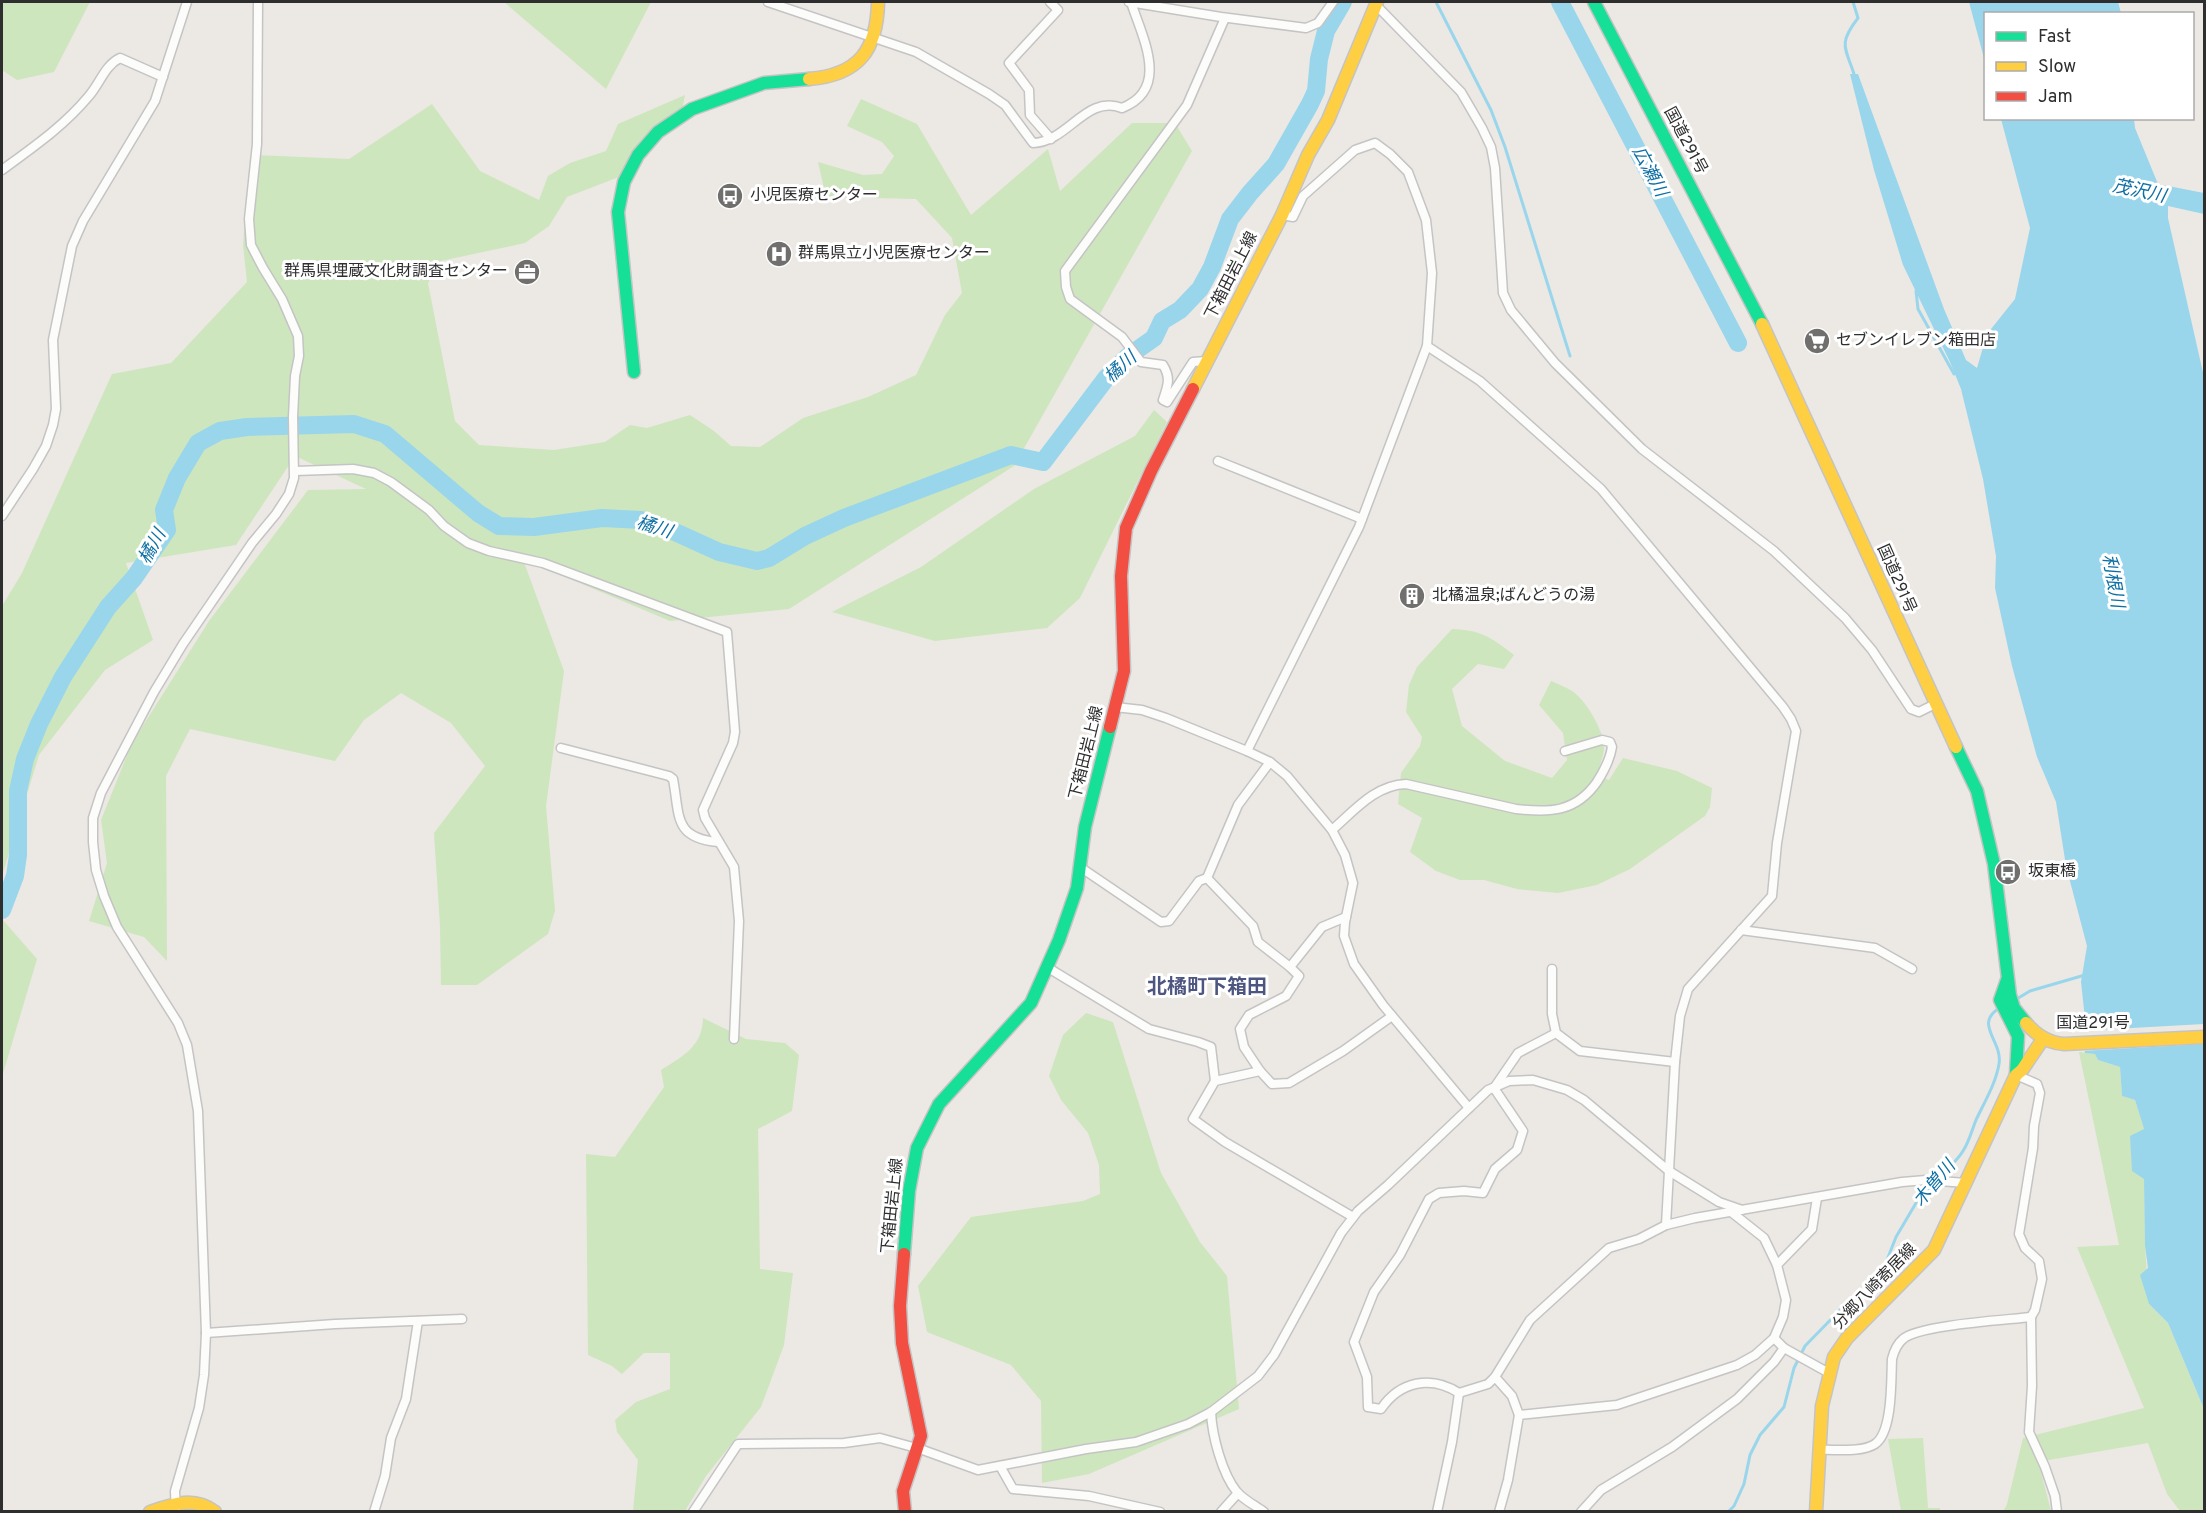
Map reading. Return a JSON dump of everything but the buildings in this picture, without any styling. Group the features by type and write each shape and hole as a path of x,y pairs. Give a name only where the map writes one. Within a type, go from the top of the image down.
{"main road":[{"path":"634,372 618,212 620,191 624,180 643,147 655,134 684,113 730,95 765,83 822,78 840,74 866,56 875,37 879,21 878,2"},
{"name":"下箱田岩上線","path":"905,1512 901,1500 902,1488 920,1449 921,1436 902,1343 900,1306 909,1191 916,1148 939,1104 1031,1003 1059,940 1077,888 1085,827 1124,671 1121,576 1126,528 1151,471 1282,215 1308,154 1328,120 1375,2"},
{"name":"国道291号","path":"1594,2 1752,302 1977,791 1994,864 2007,980 2005,997 2010,1010 2043,1039 2064,1044 2205,1037"},
{"path":"2010,1010 2018,1036 2016,1076"},
{"name":"分郷八崎寄居線","path":"1816,1512 1822,1406 1834,1357 1847,1338 1934,1250 2016,1076 2043,1039"},
{"path":"150,1512 176,1508 188,1501 201,1502 215,1512"}],"street":[{"path":"2,516 42,454 53,425 56,408 53,340 72,246 83,221 155,100 187,2"},
{"path":"176,1508 175,1491 199,1408 204,1375 206,1332 198,1112 187,1045 178,1023 117,927 104,896 96,870 93,818 101,793 154,692 183,644 252,543 290,494 295,471 293,417 295,376 299,356 298,336 282,299 251,245 249,219 257,144 258,2"},
{"path":"768,2 916,52 1005,105 1033,143 1051,140 1092,109 1113,105 1122,108 1129,105 1147,89 1151,74 1150,59 1130,2 1225,18 1306,28 1318,23 1333,2"},
{"path":"1050,2 1058,10 1009,63 1029,90 1030,116 1051,140"},
{"path":"1375,2 1461,92 1491,147 1495,168 1503,293 1511,310 1529,333 1555,363 1642,449 1773,551 1845,618 1872,650 1911,709 1919,712 1935,704"},
{"path":"1206,361 1193,362 1167,402 1163,400 1168,385 1168,374 1163,365 1141,362 1122,336 1070,299 1066,287 1065,271 1187,105 1225,18"},
{"path":"2,170 54,131 82,104 111,62 120,58 163,77"},
{"path":"1247,751 1362,519 1427,346 1432,273 1426,220 1408,172 1375,143 1355,150 1303,196 1293,217 1282,215"},
{"path":"1427,346 1480,381 1600,489 1791,719 1796,731 1777,843 1772,896 1688,989 1680,1016 1666,1225"},
{"path":"1218,461 1362,519"},
{"path":"295,471 353,468 374,473 391,482 429,510 444,526 468,543 489,551 543,563 727,632 735,732 703,810 718,842 734,867 739,921 734,1040"},
{"path":"1115,707 1142,710 1166,718 1270,762 1287,776 1332,830 1345,855 1353,883 1344,936 1354,964 1392,1016 1469,1108"},
{"path":"1332,830 1373,794 1388,786 1398,784 1534,812 1568,807 1581,801 1590,791 1604,771 1612,747 1610,742 1602,740 1565,752"},
{"path":"561,748 669,776 673,779 682,828 698,838 718,842"},
{"path":"1080,867 1161,922 1169,921 1199,881 1206,878 1238,805 1270,762"},
{"path":"1206,878 1253,926 1258,942 1299,976 1286,996 1249,1015 1240,1029 1244,1047 1272,1084 1288,1083 1343,1051 1392,1016"},
{"path":"1290,967 1322,927 1346,917"},
{"path":"1742,930 1875,948 1912,969"},
{"path":"1050,969 1149,1029 1211,1047 1215,1081 1193,1119 1225,1142 1353,1217"},
{"path":"1552,969 1552,1014 1556,1033 1580,1051 1676,1062"},
{"path":"1494,1088 1518,1053 1556,1033"},
{"path":"1215,1081 1260,1071"},
{"path":"2016,1076 2037,1084 2040,1093 2019,1234 2025,1248 2039,1261 2042,1279 2035,1311 2031,1317 2032,1386 2029,1432 2045,1467 2055,1496 2057,1512"},
{"path":"693,1512 738,1444 844,1443 880,1438 920,1449 978,1470 1086,1449 1136,1442 1163,1434 1211,1412 1258,1376 1274,1355 1328,1256 1353,1217 1488,1090 1509,1081 1533,1080 1567,1090 1584,1100 1670,1171 1719,1202 1742,1210"},
{"path":"1494,1088 1523,1131 1517,1150 1495,1168 1483,1193 1439,1193 1430,1199 1400,1255 1374,1292 1354,1342 1367,1377 1368,1407 1381,1409 1386,1401 1405,1388 1426,1381 1446,1385 1460,1393 1488,1384 1495,1377 1530,1320 1600,1256 1609,1248 1639,1239 1666,1225 1730,1211 1902,1182 1926,1180 1966,1183"},
{"path":"1777,1265 1812,1229 1817,1198"},
{"path":"1519,1415 1617,1405 1737,1365 1755,1355 1774,1338 1783,1317 1786,1300 1777,1265 1764,1238 1730,1211"},
{"path":"1819,1450 1862,1448 1875,1444 1882,1437 1888,1423 1892,1359 1894,1351 1904,1337 1928,1329 2031,1317"},
{"path":"206,1332 462,1319"},
{"path":"374,1512 385,1476 391,1438 406,1399 418,1321"},
{"path":"1774,1338 1788,1350 1829,1373"},
{"path":"1581,1512 1601,1490 1672,1447 1737,1399 1788,1350"},
{"path":"1495,1377 1512,1396 1519,1415 1508,1480 1499,1512"},
{"path":"1437,1512 1460,1393"},
{"path":"1211,1412 1212,1429 1221,1460 1238,1493 1264,1512"},
{"path":"1000,1466 1013,1489 1089,1496 1160,1512"},
{"path":"1221,1512 1238,1493"}],"green space":[{"path":"2,2 90,2 54,72 17,80 2,70"},
{"path":"504,2 651,2 606,89"},
{"path":"685,95 682,110 657,125 640,141 619,177 567,197 549,226 525,243 441,261 428,283 455,421 479,445 554,450 605,442 630,425 647,428 690,415 731,446 760,447 803,418 868,397 916,375 945,315 962,293 952,238 916,199 826,197 818,162 863,175 882,174 894,156 882,142 847,126 861,99 917,124 971,215 1048,149 1060,191 1132,123 1175,123 1192,151 1014,466 789,609 670,621 499,549 525,565 564,671 546,806 555,911 548,934 477,985 441,985 434,833 485,766 451,723 401,693 364,720 335,761 190,729 166,776 167,961 144,937 89,921 107,863 101,820 132,743 209,621 308,490 366,489 295,456 236,545 126,563 153,640 105,670 39,755 2,876 2,606 22,573 112,374 171,363 247,282 243,245 247,192 255,155 349,159 432,104 480,171 539,200 548,176 570,163 606,151 618,124"},
{"path":"1154,410 1167,422 1080,598 1047,628 935,641 832,612 921,567 1034,489 1135,436"},
{"path":"1452,629 1478,633 1499,643 1514,655 1504,669 1478,664 1452,689 1462,726 1505,761 1552,778 1567,760 1563,733 1539,705 1551,681 1577,695 1589,709 1598,726 1604,749 1596,776 1609,780 1623,758 1677,771 1712,788 1710,807 1705,816 1630,869 1597,885 1558,893 1517,889 1484,880 1460,880 1436,871 1410,852 1422,818 1398,804 1401,773 1420,746 1422,737 1406,712 1409,685 1417,667"},
{"path":"2,919 37,959 2,1077"},
{"path":"1086,1013 1113,1022 1161,1173 1200,1242 1227,1276 1239,1409 1089,1474 1042,1483 1041,1401 1011,1365 927,1332 918,1286 971,1217 1083,1201 1100,1194 1099,1165 1088,1133 1061,1100 1049,1076 1063,1035"},
{"path":"703,1018 746,1039 785,1043 799,1055 792,1111 758,1129 760,1269 793,1273 784,1345 761,1407 706,1476 685,1511 633,1511 638,1460 617,1432 615,1420 636,1402 670,1389 670,1353 644,1353 622,1374 612,1366 588,1355 586,1154 615,1157 664,1087 661,1070 690,1050 699,1036"},
{"path":"2079,1052 2095,1054 2098,1060 2120,1067 2122,1096 2135,1100 2144,1129 2145,1246 2149,1304 2168,1323 2204,1409 2204,1511 2180,1511 2167,1494 2148,1443 2049,1460 2039,1464 2051,1511 2003,1512 2023,1438 2144,1408 2077,1247 2119,1245"},
{"path":"1923,1438 1928,1508 1940,1508 1940,1511 1901,1511 1888,1439"}],"water":[{"path":"1969,2 2118,2 2121,12 1984,12 1984,58"},
{"path":"1850,74 1858,74 1944,309 1966,360 1977,368 1987,334 2015,299 2030,228 2001,120 2134,120 2135,128 2158,184 2204,193 2204,214 2168,206 2168,218 2204,377 2204,1409 2168,1323 2149,1304 2140,1275 2148,1268 2145,1246 2144,1179 2132,1171 2130,1136 2144,1129 2135,1100 2122,1096 2120,1067 2098,1060 2095,1054 2085,1053 2081,1029 2086,1028 2081,982 2087,946 2066,866 2056,802 2037,757 2012,666 1995,588 1996,556 1983,479 1961,389 1903,265 1874,170"}],"pier":[{"path":"2204,1024 2204,1044 2082,1051 2078,1031"}],"waterway":[{"name":"橘川","path":"2,910 15,876 18,855 18,791 25,759 39,724 63,677 108,607 134,578 167,530 164,510 177,478 198,443 220,431 247,427 354,424 385,434 478,513 499,526 534,527 602,518 641,520 675,532 719,552 757,561 769,558 805,536 844,518 1011,455 1043,462 1107,377 1127,357 1154,338 1162,321 1180,310 1200,289 1212,267 1230,219 1276,164 1310,104 1316,91 1319,59 1326,31 1343,2"},
{"path":"1436,2 1491,110 1505,147 1570,356"},
{"name":"広瀬川","path":"1560,2 1738,343"},
{"path":"1853,2 1858,18 1847,35 1845,47 1855,77"},
{"path":"1916,291 1918,309 1954,374"},
{"name":"木曽川","path":"2015,1000 2030,991 2085,975"},
{"name":"木曽川","path":"1938,1179 1958,1158 1969,1140 1995,1078 1999,1055 1989,1020 1993,1013 2001,1007"},
{"name":"木曽川","path":"1728,1512 1734,1506 1744,1484 1750,1455 1760,1435 1784,1407 1794,1368 1805,1346 1843,1307 1872,1288 1885,1265 1896,1237 1916,1203 1934,1184"}],"traffic: fast":[{"path":"1594,2 1762,324"},
{"path":"634,372 618,212 624,182 638,155 658,132 692,109 764,83 809,79"},
{"path":"904,1254 909,1191 917,1148 939,1104 1031,1003 1059,940 1077,888 1085,827 1110,727"},
{"path":"1956,747 1977,791 1994,864 2010,995 2014,1008 2026,1023"},
{"path":"2007,980 2000,1000 2018,1036 2016,1074"}],"traffic: slow":[{"path":"809,79 841,72 853,66 862,57 874,34 878,2"},
{"path":"1193,389 1282,215 1308,155 1328,120 1377,2"},
{"path":"1762,324 1956,747"},
{"path":"2026,1023 2043,1038 2064,1044 2204,1037"},
{"path":"1816,1512 1822,1406 1834,1357 1847,1338 1934,1250 2016,1075 2022,1070 2043,1039"},
{"path":"150,1512 183,1503 199,1504 215,1512"}],"traffic: jam":[{"path":"1110,727 1124,671 1121,576 1126,528 1151,471 1193,389"},
{"path":"904,1254 900,1306 902,1343 921,1436 903,1491 905,1512"}],"place":[{"name":"小児医療センター","path":"730,196"},
{"name":"群馬県立小児医療センター","path":"779,254"},
{"name":"群馬県埋蔵文化財調査センター","path":"527,272"},
{"name":"セブンイレブン箱田店","path":"1817,341"},
{"name":"北橘温泉;ばんどうの湯","path":"1412,596"},
{"name":"坂東橋","path":"2008,872"}],"district":[{"name":"北橘町下箱田","path":"1207,988"}],"water label":[{"name":"茂沢川","path":"2139,192"},
{"name":"利根川","path":"2112,581"}]}
